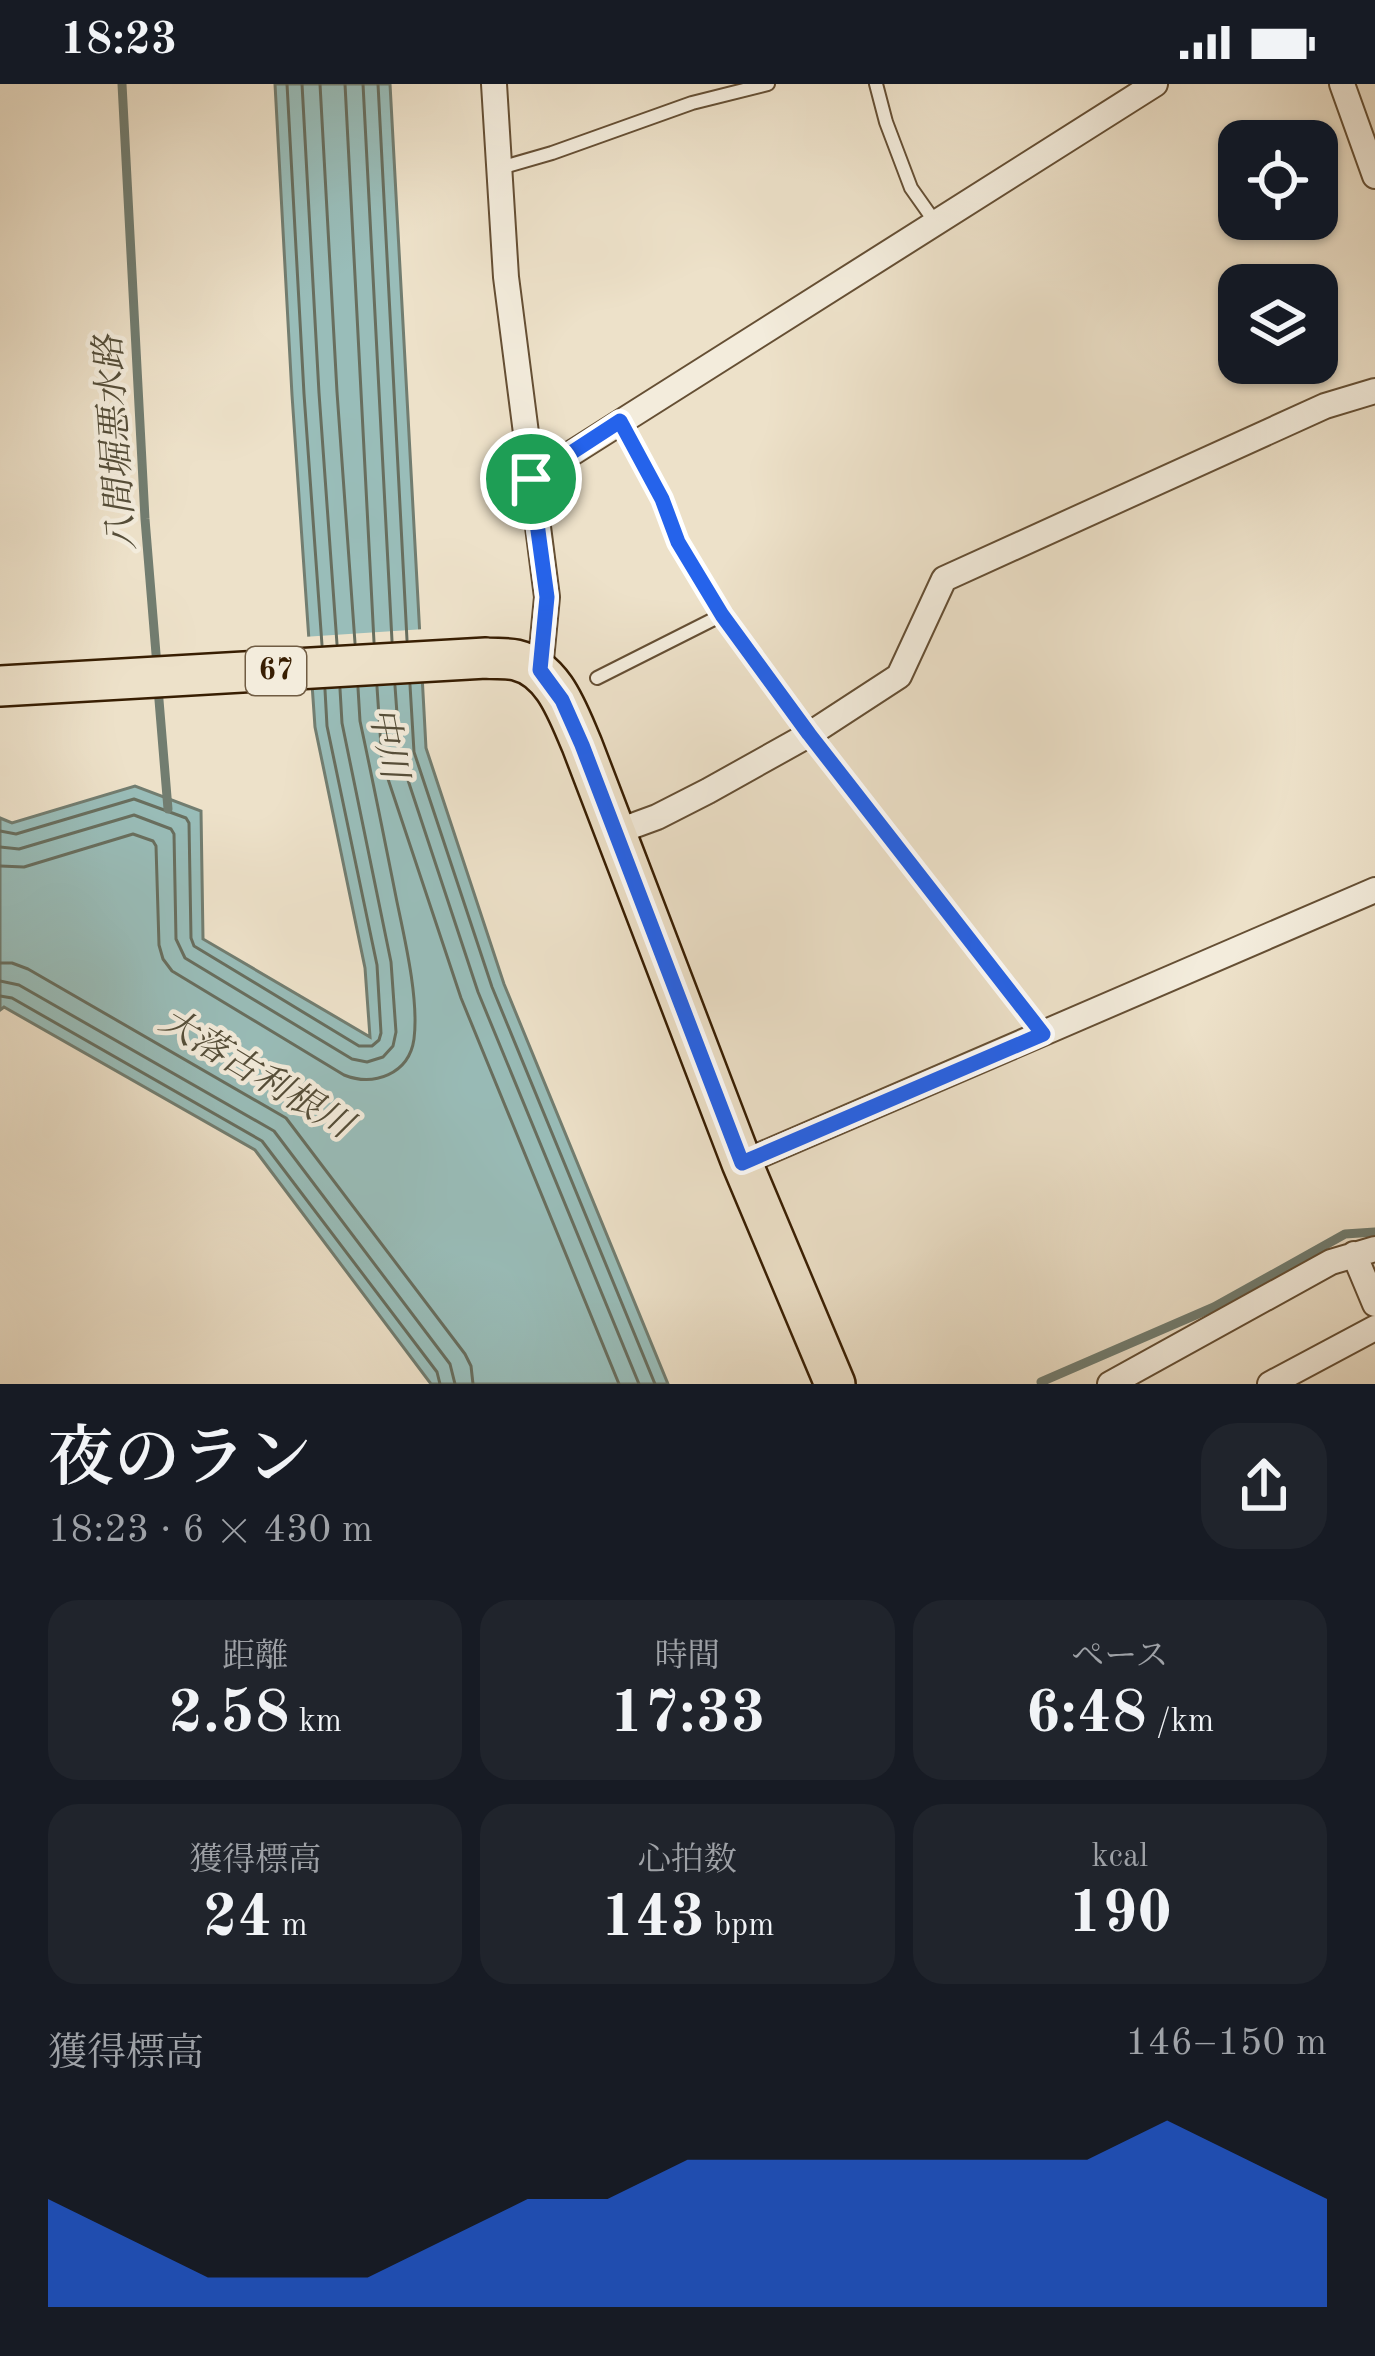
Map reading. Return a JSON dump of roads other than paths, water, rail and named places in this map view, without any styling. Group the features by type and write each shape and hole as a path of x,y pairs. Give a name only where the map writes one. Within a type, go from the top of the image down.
{"main road":[{"name":"67","path":"0,686 486,658 540,670"},
{"path":"540,670 562,700 742,1163 836,1384"}],"street":[{"path":"494,84 506,277 547,597 540,670"},
{"path":"531,479 1155,84"},
{"path":"1342,84 1375,176"},
{"path":"616,832 657,817 809,734 899,676 944,579 1325,406 1375,391"},
{"path":"742,1163 1375,890"},
{"path":"1110,1384 1331,1262 1364,1252 1375,1304"},
{"path":"1270,1384 1375,1328"}],"lane":[{"path":"687,84 692,103"},
{"path":"500,168 692,103 768,84"},
{"path":"876,84 911,188 935,222"},
{"path":"620,421 662,499 678,542 722,615 1043,1034"},
{"path":"597,678 722,615"}],"water":[{"path":"275,84 390,84 426,748 504,984 668,1384 431,1384 255,1150 4,1007 0,1010 0,818 12,823 135,786 201,811 203,939 370,1037 365,968 315,727"}],"waterway":[{"name":"八間堀悪水路","path":"122,84 157,666"},
{"name":"八間堀悪水路","path":"158,688 168,809"},
{"path":"1041,1382 1214,1307 1345,1234 1375,1232"}],"water label":[{"name":"中川","path":"386,743"},
{"name":"大落古利根川","path":"255,1075"}]}
